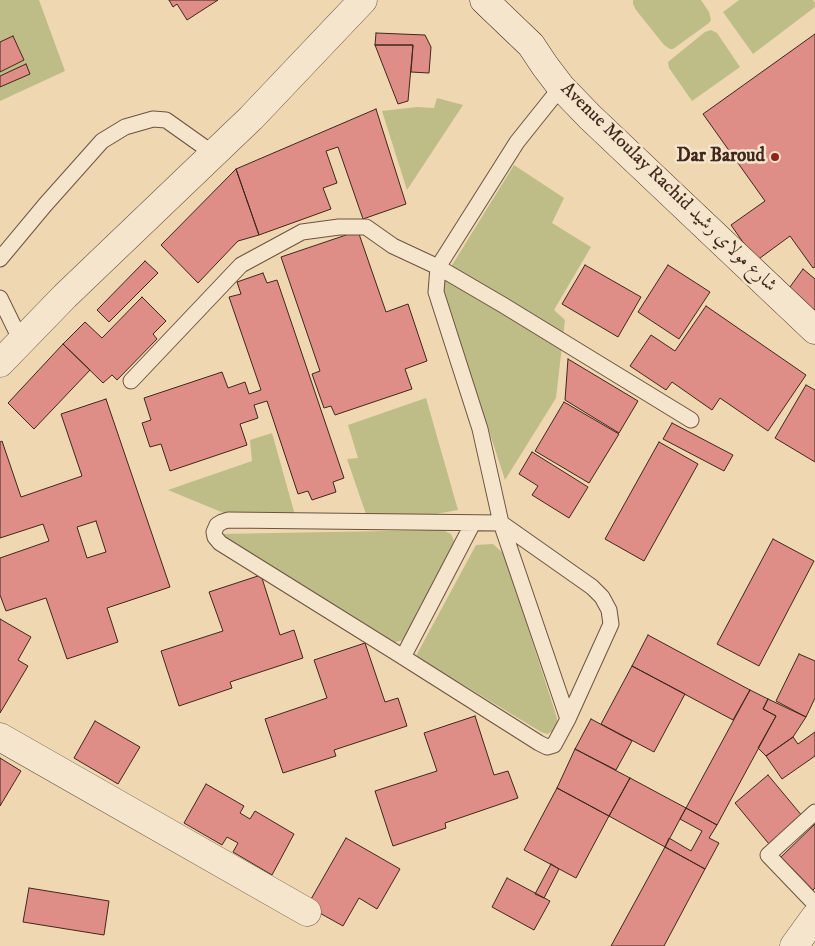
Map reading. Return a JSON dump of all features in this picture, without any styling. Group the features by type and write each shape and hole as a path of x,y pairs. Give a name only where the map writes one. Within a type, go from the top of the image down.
{"street":[{"path":"0,363 65,296 251,118 363,0"},
{"name":"Avenue Moulay Rachid شارع مولاي رشيد","path":"484,0 531,45 561,86 590,117 815,330"},
{"path":"0,737 307,912"},
{"path":"794,946 815,917"}],"lane":[{"path":"561,86 517,142 438,267 436,292 480,429 501,523 568,720"},
{"path":"0,259 102,141 125,127 153,119 166,120 214,154"},
{"path":"131,381 241,265 302,232 338,227 366,227 393,246 438,267 503,304 691,420"},
{"path":"0,298 21,341"},
{"path":"228,520 501,523 592,587 602,597 609,610 611,624 568,720 554,745 547,747 220,543 215,537 215,528 228,520"},
{"path":"403,657 473,523"},
{"path":"815,812 768,855 815,904"}],"shaded area":[{"path":"0,0 39,0 65,71 0,101"},
{"path":"633,0 701,0 709,12 711,20 673,49 670,49 664,45 636,10"},
{"path":"739,0 813,0 815,7 753,54 723,12"},
{"path":"711,30 717,33 740,67 692,101 669,68 668,62 705,32"},
{"path":"437,98 463,105 407,190 382,111 417,107 434,108"},
{"path":"514,165 564,198 552,223 591,247 554,310 565,320 556,398 505,480 441,283"},
{"path":"426,398 458,510 413,518 368,520 347,459 358,458 348,425"},
{"path":"272,433 295,515 231,516 168,490 252,461 250,440"},
{"path":"443,530 451,534 454,541 452,549 404,640 395,642 220,534"},
{"path":"493,544 504,554 557,718 557,726 547,734 416,656 476,545"}],"building":[{"path":"169,0 218,0 187,20 177,4 173,7"},
{"path":"376,33 425,35 431,47 429,73 411,72 413,45 375,45"},
{"name":"Dar Baroud","path":"815,34 815,267 813,268 790,236 756,261 731,225 765,201 703,114"},
{"path":"13,36 24,60 0,72 0,42"},
{"path":"375,45 413,45 408,101 398,104"},
{"path":"26,64 30,74 0,87 0,76"},
{"path":"376,109 406,204 363,219 338,147 326,151 337,183 323,188 331,209 259,235 236,169"},
{"path":"236,169 259,235 238,241 198,283 161,245"},
{"path":"358,231 386,312 408,304 427,361 405,369 412,389 335,415 331,406 324,408 312,374 320,371 281,257"},
{"path":"145,261 158,273 109,322 97,310"},
{"path":"585,265 641,297 618,337 562,304"},
{"path":"668,265 710,292 679,339 638,312"},
{"path":"803,269 815,279 815,316 787,291"},
{"path":"263,273 267,283 277,280 344,478 333,482 336,492 312,500 308,491 298,494 267,401 254,405 258,418 240,424 247,445 170,471 161,444 150,447 142,423 151,420 144,398 222,372 228,388 245,382 249,394 261,390 229,297 241,294 237,282"},
{"path":"142,297 166,321 153,334 157,339 117,380 112,375 103,383 63,344 85,322 102,338"},
{"path":"706,306 806,375 768,431 720,398 712,410 672,382 666,390 630,366 651,335 675,351"},
{"path":"63,344 90,370 34,429 8,403"},
{"path":"568,359 638,401 619,433 565,400"},
{"path":"806,385 815,390 815,462 775,438"},
{"path":"106,399 170,587 107,608 118,642 67,659 46,598 6,611 0,595 0,558 49,541 43,524 0,538 0,442 2,441 21,497 82,476 61,414","holes":["96,521 106,552 87,558 77,527"]},
{"path":"564,402 619,434 589,483 535,451"},
{"path":"672,423 733,455 724,471 663,439"},
{"path":"659,442 698,464 644,561 605,539"},
{"path":"532,452 588,487 569,518 532,495 538,486 519,474"},
{"path":"773,539 814,561 759,666 717,644"},
{"path":"261,575 280,635 294,630 303,658 230,682 232,688 179,706 161,651 223,631 209,592"},
{"path":"0,619 31,637 18,660 28,666 0,713"},
{"path":"648,635 750,690 733,720 632,666"},
{"path":"365,643 385,702 398,698 407,726 334,750 336,756 283,773 265,719 327,698 314,660"},
{"path":"799,654 815,661 815,698 806,717 776,701"},
{"path":"632,666 685,694 654,752 601,724"},
{"path":"750,690 768,699 763,709 776,716 717,825 686,808"},
{"path":"768,699 806,717 793,737 766,756 758,748 776,716 763,709"},
{"path":"475,716 494,775 508,771 518,798 445,823 446,828 393,846 375,791 437,771 424,733"},
{"path":"591,719 632,741 616,770 575,749"},
{"path":"95,721 140,747 118,784 74,758"},
{"path":"815,732 815,756 782,779 766,756 793,737 798,744"},
{"path":"575,749 630,778 609,816 557,788"},
{"path":"0,758 21,771 0,806"},
{"path":"768,775 803,817 769,844 735,803"},
{"path":"630,778 686,808 665,847 609,816"},
{"path":"206,784 244,806 240,813 250,819 255,811 294,834 272,875 233,852 238,843 227,837 222,845 184,823"},
{"path":"557,788 609,816 576,878 524,850"},
{"path":"686,808 717,825 709,838 719,843 705,869 665,847 669,838 691,851 702,831 680,819"},
{"path":"815,824 815,888 813,890 781,857"},
{"path":"346,838 400,869 377,909 359,898 343,926 307,906"},
{"path":"665,847 705,869 664,946 611,946"},
{"path":"551,864 559,869 544,898 535,894"},
{"path":"507,878 550,901 534,930 492,907"},
{"path":"29,888 109,901 104,935 23,922"}],"place":[{"name":"Dar Baroud","path":"775,157"}]}
